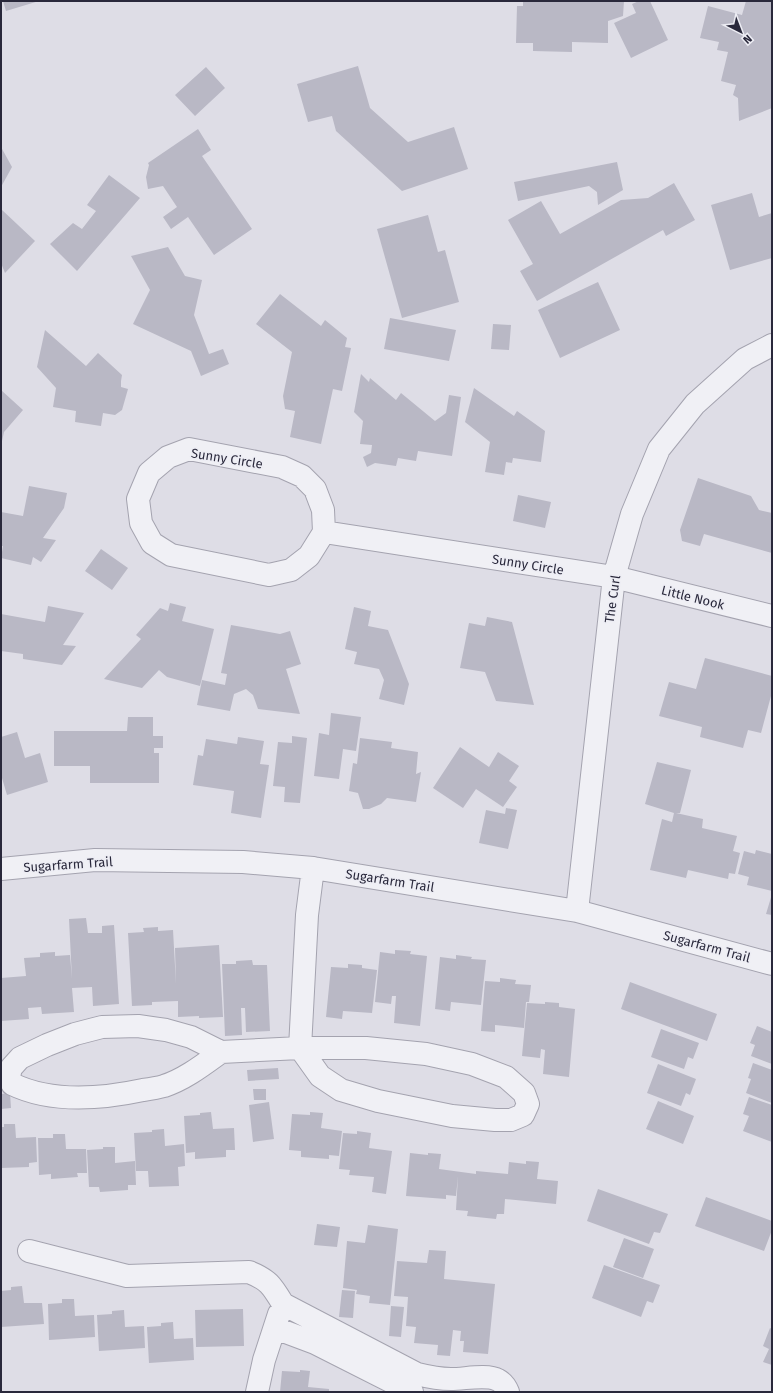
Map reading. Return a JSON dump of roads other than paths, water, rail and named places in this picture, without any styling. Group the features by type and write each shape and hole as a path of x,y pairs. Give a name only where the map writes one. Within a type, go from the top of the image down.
{"street":[{"name":"The Curl","path":"577,911 614,577 632,514 659,449 694,404 745,359 772,345"},
{"name":"Sunny Circle","path":"189,449 282,467 302,476 316,489 323,510 324,532 309,556 291,570 269,575 171,555 152,542 141,523 138,499 149,473 168,457 189,449"},
{"name":"Sunny Circle","path":"324,532 614,577"},
{"name":"Little Nook","path":"614,577 772,616"},
{"name":"Sugarfarm Trail","path":"1,869 95,860 243,862 313,868 577,911 772,964"},
{"path":"221,1052 193,1072 164,1086 124,1094 70,1098 35,1093 12,1084 9,1076 11,1068 20,1058 75,1034 102,1028 138,1026 166,1030 191,1037 221,1052 300,1048 366,1048 426,1054 472,1064 506,1077 524,1092 528,1104 523,1115 511,1120 452,1116 378,1101 341,1090 320,1076 300,1048 307,915 313,868"},
{"path":"29,1252 126,1276 249,1272 262,1278 273,1288 283,1304 417,1374 435,1378 488,1378 498,1380 505,1385 508,1392"},
{"path":"256,1392 264,1360 283,1304"},
{"path":"275,1328 315,1343 412,1392"}]}
